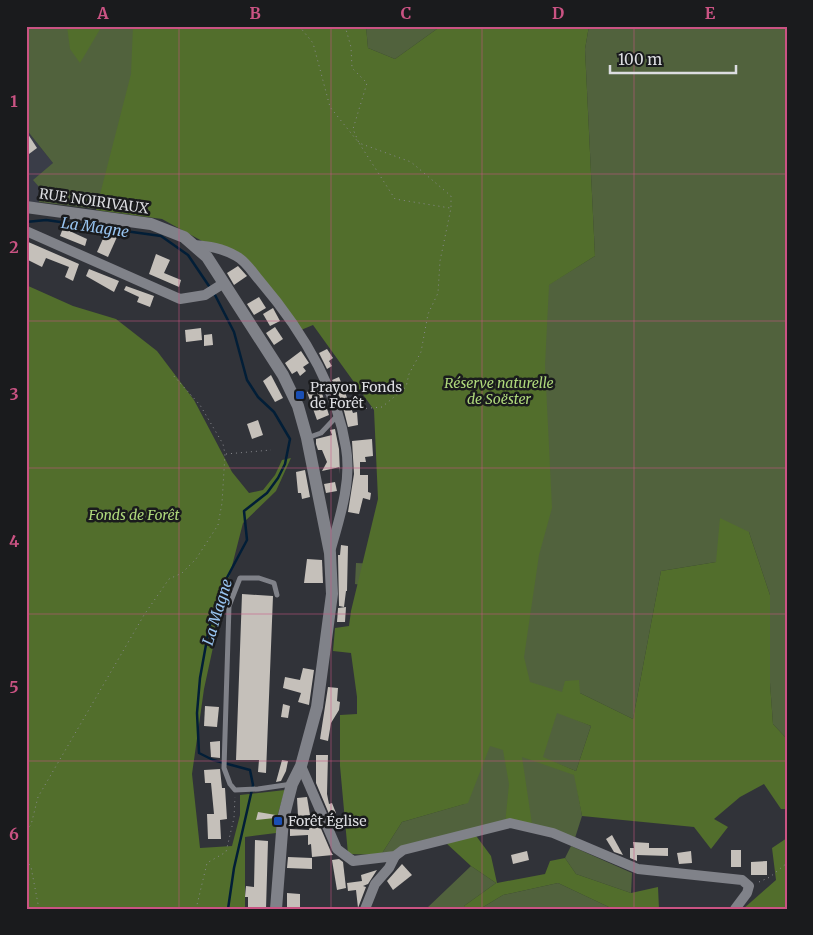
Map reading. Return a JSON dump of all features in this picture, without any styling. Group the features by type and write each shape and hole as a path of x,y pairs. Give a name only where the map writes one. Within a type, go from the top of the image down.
{"main road":[{"name":"RUE NOIRIVAUX","path":"26,207 151,224 184,237 207,257 220,286 283,376 298,406 307,438 330,553 332,594 317,707 301,766 292,784 283,819 276,909"}],"street":[{"path":"26,231 180,299 205,295 220,286"},
{"path":"193,245 213,246 238,256 282,307 300,333 328,387 338,415 346,448 348,471 340,516 330,553"},
{"path":"301,766 338,849 353,861 395,856"},
{"path":"366,909 375,884 389,868 395,856 403,850 510,823 553,832 638,869 742,880 748,886 747,893 736,909"}],"lane":[{"path":"307,438 321,433 338,415"},
{"path":"277,595 274,583 259,578 240,578 229,606 224,768 230,784 235,790 292,784"}],"path":[{"path":"300,26 313,43 330,107 359,143 395,199 451,208"},
{"path":"338,415 350,409 382,407 406,387 409,374 422,352 428,314 438,293 440,261 451,208 451,196 411,162 359,143 353,129 367,83 352,68 351,47 345,26"},
{"path":"26,830 31,826 38,797 144,615 169,580 182,573 196,559 218,526 222,503 225,454 223,444 210,421 172,374"},
{"path":"225,454 271,450"},
{"path":"196,909 207,864 226,852 234,818 235,790"},
{"path":"26,860 30,868 39,909"},
{"path":"748,886 770,878 787,863"}],"shaded area":[{"path":"26,129 53,163 40,188 39,202 26,202"}],"green space":[{"name":"Réserve naturelle de Soëster","path":"26,26 301,26 374,371 240,253 162,217 39,202 40,188 33,180 53,163 26,129"},
{"path":"67,26 102,26 80,63 70,49"},
{"path":"133,26 366,26 368,48 395,59 441,26 589,26 585,49 595,256 549,285 545,365 552,508 539,555 524,657 530,682 562,692 565,681 579,680 580,693 633,719 661,571 716,562 720,518 749,532 770,595 770,683 773,724 787,739 787,809 781,809 764,784 740,797 714,819 728,827 711,849 694,827 582,816 574,775 522,757 532,824 505,824 509,784 503,750 490,746 468,803 402,822 381,855 348,854 340,766 340,715 357,714 357,697 351,653 333,651 335,628 349,626 378,499 374,410 313,325 301,330 225,246 202,241 162,219 96,210 131,74","holes":["557,713 591,726 576,771 543,757"]},
{"path":"366,26 441,26 395,59 368,48"},
{"path":"589,26 787,26 787,739 773,724 770,683 770,595 749,532 716,562 661,571 633,719 580,693 558,712 591,726 576,771 543,758 575,775 582,816 575,838 505,824 381,855 402,822 464,804 367,586 355,584 356,563 378,564 417,366 595,256 585,49"},
{"name":"Fonds de Forêt","path":"26,285 73,306 116,319 157,351 194,400 232,472 249,493 263,490 275,475 282,460 291,458 276,491 243,523 223,601 204,689 192,774 200,848 232,846 240,815 240,795 285,790 277,817 276,833 245,837 245,909 26,909"},
{"path":"474,833 491,856 497,883 545,874 550,861 565,858 576,874 631,893 658,887 659,909 613,909 558,883 503,895 480,909 465,909 464,906 496,883 471,866 446,843"},
{"path":"787,838 787,909 743,909 776,880 772,848"},
{"path":"571,846 632,873 631,893 576,874 565,858"},
{"path":"471,866 496,883 464,906 465,909 426,909"},
{"path":"558,883 613,909 480,909 503,895"}],"building":[{"path":"26,131 37,148 29,154 26,150"},
{"path":"63,228 87,239 85,246 60,236"},
{"path":"106,232 117,237 108,257 97,252"},
{"path":"26,241 79,264 73,281 65,277 69,267 46,258 42,267 26,259"},
{"path":"156,254 170,260 164,273 181,280 179,287 149,274"},
{"path":"238,266 247,276 234,285 227,273"},
{"path":"89,269 119,281 114,292 86,276"},
{"path":"126,286 154,296 150,307 137,302 139,297 124,290"},
{"path":"259,297 266,308 254,315 247,304"},
{"path":"273,308 280,321 270,326 263,314"},
{"path":"275,327 283,339 274,345 266,333"},
{"path":"201,328 202,340 186,342 185,330"},
{"path":"212,334 213,345 204,346 204,335"},
{"path":"327,349 333,358 329,361 332,366 327,369 319,353"},
{"path":"301,351 309,363 303,367 306,371 300,376 297,371 292,374 285,363"},
{"path":"271,375 283,398 275,402 263,381"},
{"path":"339,377 353,413 357,412 358,425 348,427 342,403 332,380"},
{"path":"319,384 329,415 317,420 307,392 318,388 317,385"},
{"path":"258,420 263,435 252,439 247,424"},
{"path":"335,429 340,467 322,471 327,462 322,450 318,450 316,439 332,435 330,430"},
{"path":"372,439 373,456 365,457 366,462 360,462 360,475 368,475 368,492 371,493 370,500 363,498 359,514 348,512 354,474 352,441"},
{"path":"305,470 310,497 302,499 301,493 298,493 296,472"},
{"path":"335,482 337,491 326,493 324,484"},
{"path":"341,545 348,546 347,591 344,607 339,606 338,555 340,555"},
{"path":"307,559 322,560 323,583 304,583"},
{"path":"242,594 273,596 266,773 258,772 259,760 236,760"},
{"path":"346,607 345,622 337,622 338,608"},
{"path":"303,668 314,670 309,705 298,702 301,693 283,688 285,677 300,680"},
{"path":"328,687 338,688 337,701 340,702 339,710 331,723 328,741 320,739"},
{"path":"283,704 290,706 288,718 281,717"},
{"path":"205,706 219,707 217,727 204,726"},
{"path":"220,741 220,758 211,757 210,742"},
{"path":"316,755 328,755 327,794 329,804 332,803 336,813 331,815 335,828 316,783"},
{"path":"282,760 288,761 286,771 281,781 276,782"},
{"path":"220,769 222,788 225,788 227,819 220,820 221,839 208,839 207,814 214,814 211,783 205,783 204,770"},
{"path":"307,797 310,815 298,816 297,798"},
{"path":"258,812 276,815 275,818 256,820"},
{"path":"316,817 333,855 312,857 311,844 308,845 308,835 290,836 290,829 309,830 308,818"},
{"path":"612,835 623,855 614,852 606,839"},
{"path":"255,840 268,841 266,909 248,909 248,897 245,897 246,886 254,887"},
{"path":"633,842 649,843 649,848 668,848 668,856 637,855 637,861 630,858 630,848 634,848"},
{"path":"731,850 741,850 741,867 731,867"},
{"path":"527,851 529,860 513,864 511,855"},
{"path":"691,851 692,863 679,864 677,853"},
{"path":"288,857 312,858 312,869 287,868"},
{"path":"339,859 343,862 346,888 337,890 332,860"},
{"path":"767,861 767,875 751,875 751,862"},
{"path":"402,864 412,875 393,890 387,881"},
{"path":"377,870 368,884 363,886 366,887 358,908 356,890 348,891 347,883 362,881 361,875"},
{"path":"287,893 300,894 300,909 287,909"}],"waterway":[{"name":"La Magne","path":"26,222 46,220 161,236 188,255 211,289"},
{"name":"La Magne","path":"214,293 234,332 247,380 258,397 274,412 290,439 285,464 278,478 267,493 244,511 247,540 222,587 209,628 200,678 197,713 199,753 213,760 250,770 253,785 234,868 228,909"}],"place":[{"name":"Prayon Fonds de Forêt","path":"300,395"},
{"name":"Forêt Église","path":"278,821"}]}
